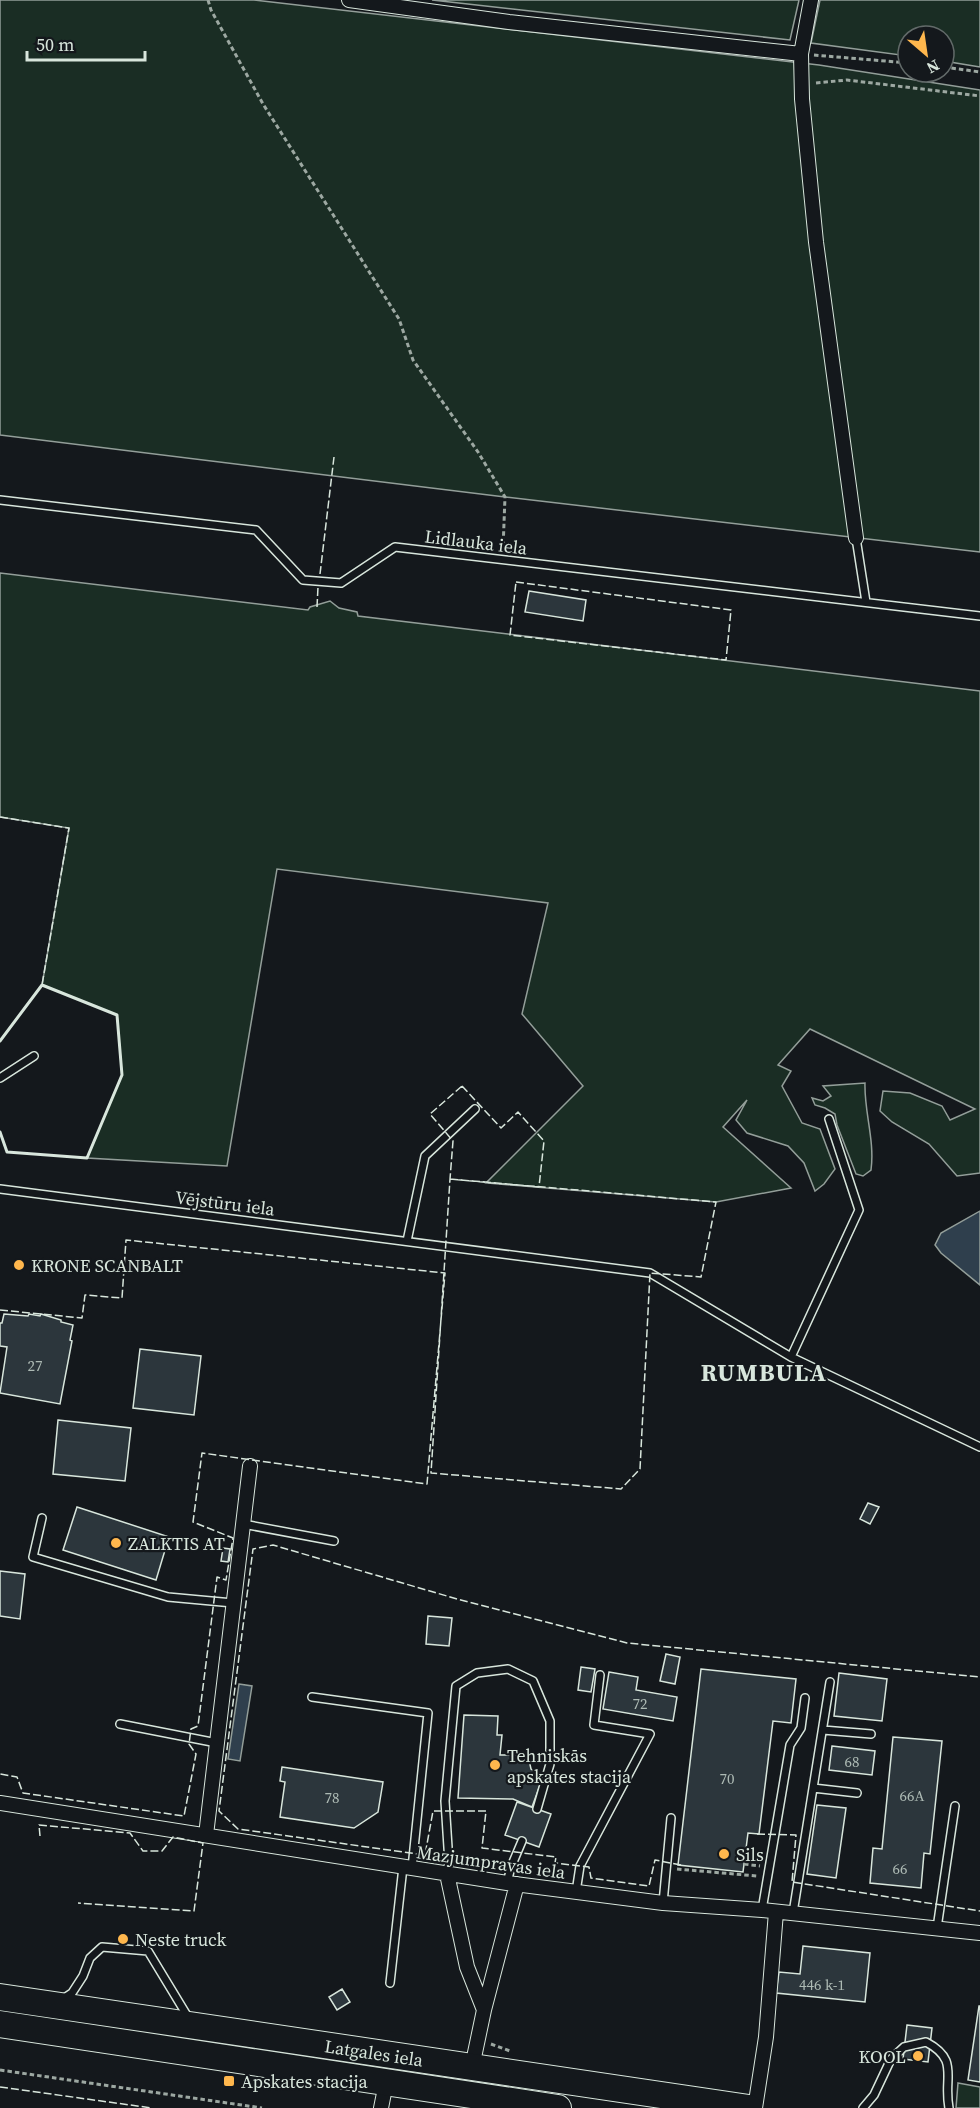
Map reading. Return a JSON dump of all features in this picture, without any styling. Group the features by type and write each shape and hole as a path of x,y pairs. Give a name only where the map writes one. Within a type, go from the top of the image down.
{"highway":[{"name":"Latgales iela","path":"0,1996 749,2108"},
{"name":"Latgales iela","path":"0,2024 558,2108"}],"street":[{"path":"349,0 509,22 801,54"},
{"path":"811,0 801,54 802,84 816,242 856,538"},
{"path":"206,1835 250,1466"},
{"name":"Mazjumpravas iela","path":"0,1803 512,1884 663,1903 793,1913 980,1933"},
{"path":"447,1874 467,1966 484,2010"},
{"path":"472,2067 512,1884"},
{"path":"755,2108 766,2037 769,1911"},
{"path":"381,2108 390,2055"}],"lane":[{"name":"Lidlauka iela","path":"0,500 256,530 303,580 341,583 395,547 980,616"},
{"path":"856,538 866,602"},
{"path":"0,1078 34,1056"},
{"path":"407,1241 425,1156 475,1109"},
{"path":"791,1357 859,1210 829,1119"},
{"name":"Vējstūru iela","path":"0,1189 650,1273 791,1357 980,1447"},
{"path":"42,1518 33,1557 168,1597 234,1603"},
{"path":"243,1524 334,1541"},
{"path":"447,1874 449,1863 445,1801 456,1686 477,1673 508,1669 533,1681 550,1721 550,1764 537,1809"},
{"path":"576,1892 580,1866 650,1734 594,1725 600,1675"},
{"path":"793,1913 830,1682"},
{"path":"312,1696 428,1713 390,1983"},
{"path":"769,1911 767,1877 790,1745 801,1728 805,1698"},
{"path":"120,1724 217,1743"},
{"path":"823,1730 871,1734"},
{"path":"813,1788 857,1793"},
{"path":"937,1928 955,1806"},
{"path":"663,1903 671,1818"},
{"path":"512,1884 511,1867 522,1841"},
{"path":"55,2005 72,1993 83,1976 90,1958 102,1947 148,1951 192,2025"},
{"path":"863,2108 874,2096 891,2059 904,2047 926,2042 940,2049 949,2068 946,2093 949,2108"}],"path":[{"path":"208,0 211,10 263,104 399,319 413,360 478,452 505,497 503,560"},
{"path":"801,54 896,62"},
{"path":"956,69 980,72"},
{"path":"802,84 847,80 980,96"},
{"path":"667,1868 767,1877"},
{"path":"0,2070 262,2108"}],"green space":[{"path":"0,0 254,0 819,65 896,77 896,84 941,84 980,90 980,552 0,435"},
{"path":"432,0 799,0 790,40"},
{"path":"820,0 980,0 980,67 956,63 956,24 896,24 896,54 811,43"},
{"path":"0,573 308,610 310,607 330,601 339,608 357,612 358,616 980,691 980,1173 957,1176 929,1144 892,1122 880,1111 883,1091 910,1093 942,1106 950,1120 975,1109 810,1029 778,1065 791,1071 782,1086 802,1123 820,1129 835,1169 824,1184 815,1191 804,1163 788,1146 747,1133 736,1120 747,1100 723,1127 791,1188 716,1202 486,1183 583,1086 522,1014 548,903 277,869 227,1166 87,1158 122,1075 117,1015 42,985 69,828 0,817"},
{"path":"865,1083 872,1159 871,1170 863,1176 856,1174 835,1114 815,1105 812,1098 823,1101 831,1096 823,1086"},
{"path":"0,2007 352,2061 352,2066 0,2018"},
{"path":"958,2083 980,2087 980,2108 956,2108"}],"water":[{"path":"980,1211 980,1285 941,1253 935,1245 941,1233"},
{"path":"239,1684 252,1686 240,1761 228,1759"}],"building":[{"path":"529,591 586,600 583,621 525,612"},
{"path":"4,1314 40,1316 41,1314 73,1325 60,1404 0,1393 7,1347 0,1346 0,1323 2,1323"},
{"path":"140,1349 201,1356 194,1415 133,1408"},
{"path":"58,1420 131,1428 125,1481 53,1474"},
{"path":"868,1503 879,1507 870,1524 860,1519"},
{"name":"ZALKTIS AT","path":"77,1507 169,1537 156,1580 63,1550"},
{"path":"223,1548 230,1549 228,1562 221,1561"},
{"path":"0,1571 25,1574 20,1619 0,1616"},
{"path":"428,1616 452,1618 449,1646 426,1644"},
{"path":"666,1654 680,1657 675,1684 660,1681"},
{"path":"581,1667 595,1669 591,1692 578,1690"},
{"path":"701,1669 796,1679 791,1723 773,1721 759,1834 748,1833 743,1872 678,1865"},
{"path":"609,1672 638,1677 636,1690 677,1697 673,1721 603,1709"},
{"path":"839,1673 887,1679 882,1721 834,1716"},
{"name":"Tehniskās apskates stacija","path":"464,1715 498,1716 497,1735 502,1735 500,1755 519,1755 529,1760 531,1769 543,1777 532,1807 513,1799 458,1798"},
{"path":"893,1737 942,1741 930,1854 924,1853 921,1888 870,1883 873,1848 882,1849"},
{"path":"832,1746 875,1751 872,1775 829,1770"},
{"path":"282,1767 383,1782 378,1812 354,1828 280,1817 285,1782 280,1781"},
{"path":"517,1802 551,1814 539,1847 505,1835"},
{"path":"817,1805 846,1808 836,1878 807,1874"},
{"path":"803,1946 870,1953 865,2002 776,1993 779,1972 800,1974"},
{"path":"342,1989 350,2002 337,2010 329,1997"},
{"path":"980,2006 980,2082 968,2080"},
{"path":"907,2025 932,2028 928,2062 903,2059"}],"fence":[{"path":"320,574 334,457"},
{"path":"516,582 731,610 726,660 510,635 516,582"},
{"path":"317,607 318,587"},
{"path":"0,817 69,828 42,985 0,1041"},
{"path":"462,1086 501,1128 518,1112 544,1141 539,1187 450,1179 453,1141 430,1114 462,1086"},
{"path":"450,1179 716,1202 701,1277 650,1273 640,1469 621,1489 431,1473 450,1179"},
{"path":"0,1310 82,1318 85,1295 122,1298 126,1240 445,1273 427,1484 202,1453 193,1522 233,1538 226,1580 217,1577 198,1726 191,1729 189,1744 196,1754 184,1816 23,1793 17,1777 0,1774"},
{"path":"681,1865 655,1860 649,1886 591,1878 589,1867 555,1863 556,1857 482,1848 486,1811 433,1811 425,1855 238,1829 219,1811 253,1549 273,1545 457,1599 627,1643 980,1677"},
{"path":"40,1836 39,1825 130,1833 143,1851 162,1851 173,1837 203,1843 194,1911 78,1903"},
{"path":"757,1834 796,1835 792,1882 980,1911"},
{"path":"0,2087 152,2108"}],"wall":[{"path":"0,1041 42,985 117,1015 122,1075 87,1158 7,1152 0,1132"}],"place":[{"name":"KRONE SCANBALT","path":"19,1265"},
{"name":"ZALKTIS AT","path":"116,1543"},
{"name":"Tehniskās apskates stacija","path":"495,1765"},
{"name":"Sils","path":"724,1854"},
{"name":"Neste truck","path":"123,1939"},
{"name":"KOOL","path":"918,2056"},
{"name":"Apskates stacija","path":"229,2081"}],"district":[{"name":"RUMBULA","path":"764,1372"}]}
